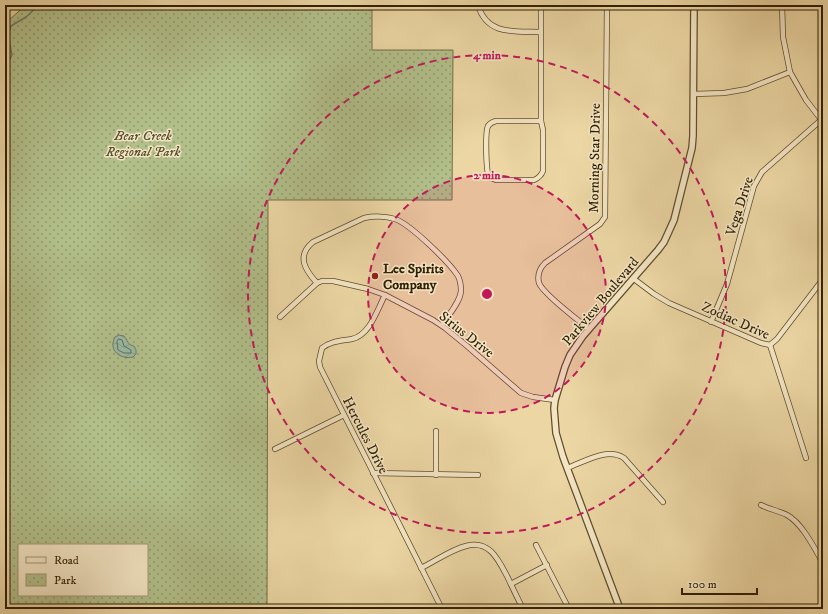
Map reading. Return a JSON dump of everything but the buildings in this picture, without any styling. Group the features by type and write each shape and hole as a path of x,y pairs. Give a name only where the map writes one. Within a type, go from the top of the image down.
{"street":[{"path":"478,5 487,21 493,26 507,31 540,32"},
{"path":"541,5 541,121 543,130 542,175 534,180 496,180 489,177 486,169 486,130 489,124 496,121 541,121"},
{"name":"Morning Star Drive","path":"589,329 545,292 539,282 539,277 541,267 545,263 600,224 605,216 607,5"},
{"name":"Parkview Boulevard","path":"620,609 567,468 556,432 555,400 565,366 577,345 664,242 674,220 692,148 694,94 694,5"},
{"path":"782,5 783,37 790,72 806,100 822,121"},
{"path":"694,94 724,93 747,89 790,72"},
{"name":"Vega Drive","path":"712,322 727,284 754,186 768,167 822,121"},
{"path":"280,317 317,283 307,271 304,261 305,251 308,246 313,242 364,218 394,218 429,244 460,280 461,290 458,300 442,325"},
{"name":"Zodiac Drive","path":"634,279 666,301 761,343 770,345 806,458"},
{"path":"770,345 777,339 823,279"},
{"name":"Sirius Drive","path":"317,283 322,281 333,281 368,289 385,295 442,325 521,393 533,398 555,400"},
{"name":"Hercules Drive","path":"385,295 364,333 354,339 332,342 322,348 320,355 320,367 442,609"},
{"path":"275,449 344,415"},
{"path":"436,431 436,474"},
{"path":"567,468 608,454 620,455 663,502"},
{"path":"374,474 478,475"},
{"path":"761,505 786,514 795,521 811,542 823,563"},
{"path":"421,568 459,548 475,544 488,548 498,559 523,609"},
{"path":"536,545 569,609"},
{"path":"511,584 547,565"}],"green space":[{"name":"Bear Creek Regional Park","path":"26,5 372,5 372,50 453,50 452,200 268,200 267,609 5,609 5,27 9,20"}],"water":[{"path":"119,335 124,336 129,343 134,346 136,354 133,357 124,357 116,353 114,350 113,342 115,337"}],"waterway":[{"path":"5,69 12,55 8,36 11,26 26,17 39,5"}],"place":[{"name":"Lee Spirits Company","path":"375,276"}]}
